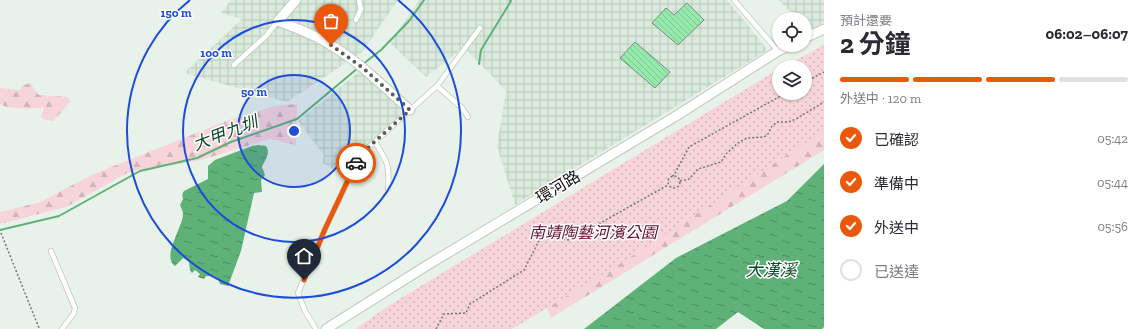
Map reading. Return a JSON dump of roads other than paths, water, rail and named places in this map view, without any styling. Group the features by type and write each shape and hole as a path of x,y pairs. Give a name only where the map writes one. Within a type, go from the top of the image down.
{"street":[{"path":"296,0 278,21 311,34 331,45 361,67 410,110"},
{"path":"812,35 824,29"},
{"name":"環河路","path":"326,329 426,266 676,116 776,52"}],"lane":[{"path":"356,20 360,10 359,0"},
{"path":"734,0 772,44"},
{"path":"234,65 266,36 278,21"},
{"path":"316,329 305,311 298,293 325,229 360,155 437,86 480,28"},
{"path":"437,86 462,108 468,117"},
{"path":"375,142 387,161 389,176 388,189"},
{"path":"51,251 75,308 74,313 62,329"}],"water":[{"path":"258,145 266,146 268,151 262,167 265,175 261,180 262,192 254,193 241,251 228,286 220,284 218,279 214,276 206,276 204,279 198,277 200,274 195,270 192,273 189,262 183,258 175,266 171,262 170,256 171,249 182,220 183,213 180,205 183,199 182,195 184,191 208,179 208,166 215,160"},
{"name":"大漢溪","path":"824,164 824,327 822,329 764,329 738,312 716,329 584,329 676,258 787,201"}],"waterway":[{"name":"大甲九圳","path":"363,64 381,50 409,21 424,0"},
{"name":"大甲九圳","path":"479,64 481,50 511,1 510,0"},
{"name":"大甲九圳","path":"0,230 59,216 140,171 197,158 231,142 297,119 358,68"}],"park label":[{"name":"南靖陶藝河濱公園","path":"593,232"}]}
